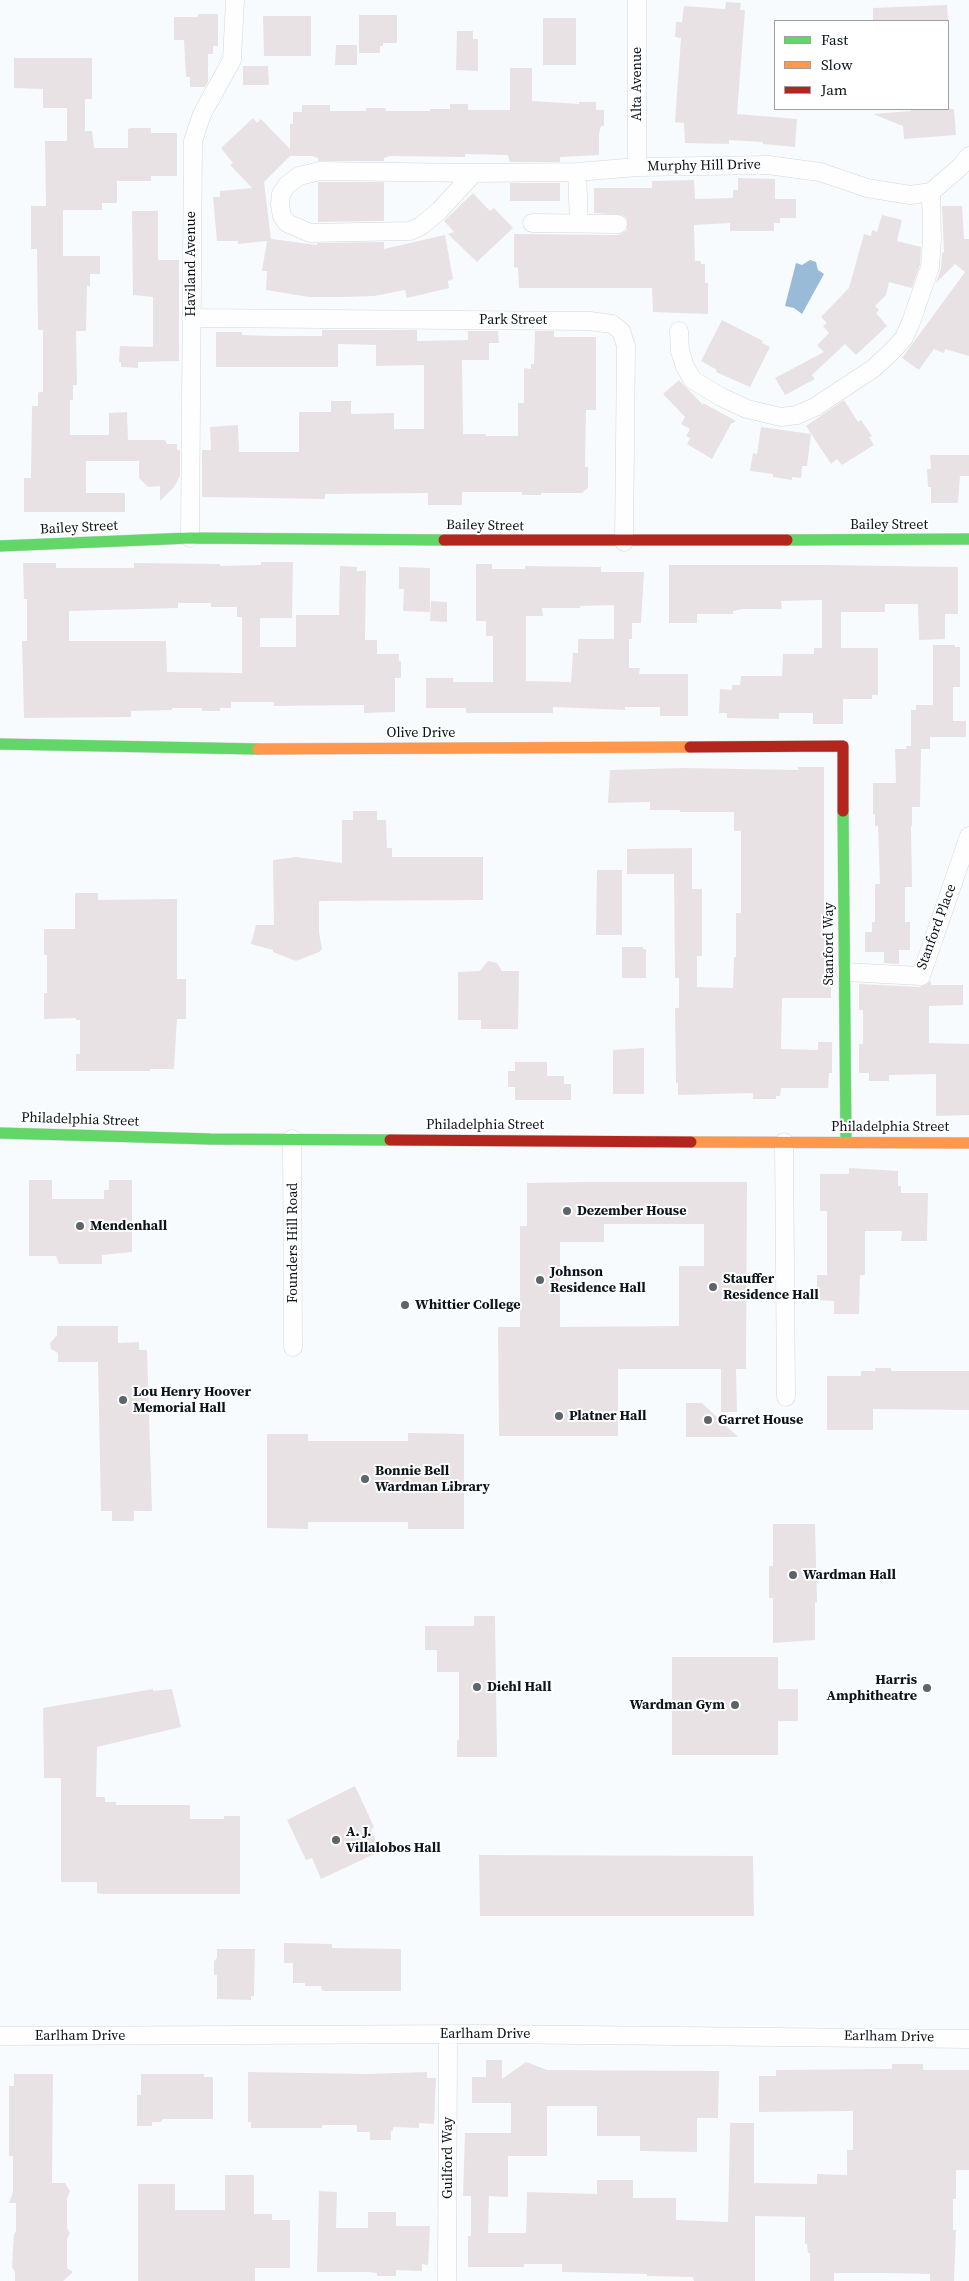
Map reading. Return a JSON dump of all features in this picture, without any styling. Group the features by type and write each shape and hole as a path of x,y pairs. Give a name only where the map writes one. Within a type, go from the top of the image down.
{"street":[{"name":"Haviland Avenue","path":"190,538 193,141 202,114 232,60 234,0"},
{"name":"Alta Avenue","path":"637,0 637,167"},
{"path":"679,331 680,351 684,367 693,380 721,397 747,409 781,417 797,415 815,407 874,368 904,338 930,267 932,239 931,192 960,167 969,156"},
{"name":"Murphy Hill Drive","path":"474,173 439,211 421,226 410,231 310,232 287,223 282,216 281,194 287,185 299,176 320,171 577,172 637,167 768,165 820,172 867,188 890,193 910,195 931,192"},
{"path":"577,172 579,223"},
{"path":"532,223 618,224"},
{"name":"Park Street","path":"191,318 590,321 612,324 621,331 626,346 624,542"},
{"name":"Bailey Street","path":"0,546 190,538 624,542 969,539"},
{"name":"Olive Drive","path":"0,744 201,749 843,746"},
{"name":"Stanford Way","path":"843,746 846,1142"},
{"name":"Stanford Place","path":"845,972 921,976 969,836"},
{"name":"Philadelphia Street","path":"0,1133 210,1139 969,1143"},
{"name":"Founders Hill Road","path":"292,1139 293,1347"},
{"path":"784,1142 786,1397"},
{"name":"Earlham Drive","path":"0,2036 448,2034 969,2039"},
{"name":"Guilford Way","path":"447,2281 448,2034"}],"water":[{"path":"810,260 816,262 818,270 824,274 802,314 794,308 785,306 796,263 802,265"}],"building":[{"path":"726,2 741,3 740,10 745,10 737,114 797,119 795,147 763,144 763,142 729,140 729,144 685,143 684,123 675,122 681,38 675,37 676,22 682,22 684,6 725,9"},
{"path":"947,5 948,20 873,20 873,8"},
{"path":"198,14 218,14 218,46 213,46 213,54 208,54 208,82 205,87 190,87 190,77 186,77 184,40 174,40 174,17 198,17"},
{"path":"359,15 397,15 397,43 383,43 383,46 380,46 380,53 359,53"},
{"path":"263,16 311,16 311,56 264,56"},
{"path":"543,18 576,18 576,65 543,65"},
{"path":"457,31 473,31 473,39 478,39 478,71 456,70"},
{"path":"336,45 357,45 357,65 335,65"},
{"path":"14,58 92,58 92,99 85,99 85,131 92,131 94,148 128,148 128,129 131,128 151,128 151,133 177,133 177,176 151,176 151,181 117,181 117,203 102,203 102,210 63,210 63,256 100,256 100,274 90,274 90,286 87,286 86,331 76,331 77,385 73,385 73,400 70,400 70,435 109,435 109,413 127,412 128,440 165,440 167,444 177,444 177,450 180,450 180,476 174,487 160,501 160,486 148,487 139,478 139,461 86,461 86,493 125,493 125,512 24,512 24,478 31,478 32,406 38,406 38,394 43,392 43,330 38,330 37,249 31,249 31,206 46,206 45,141 67,141 67,108 43,108 43,89 14,88"},
{"path":"243,66 268,66 269,85 243,85"},
{"path":"510,68 532,68 532,101 579,104 579,102 596,102 596,110 604,110 604,126 601,126 599,134 599,155 560,157 560,162 510,162 508,155 465,154 465,157 390,156 384,158 384,161 318,161 318,158 313,156 290,156 264,182 271,239 317,245 317,243 384,242 384,249 445,235 453,279 448,281 449,288 407,298 405,290 374,296 309,297 266,290 267,271 262,271 267,241 238,244 238,241 217,241 213,197 220,197 220,191 252,188 230,165 233,163 221,148 253,118 257,123 261,119 290,149 290,124 293,124 293,112 302,112 302,105 330,105 330,111 366,111 366,108 385,108 386,111 430,111 430,109 450,109 450,104 468,104 468,110 510,110"},
{"path":"954,109 956,135 904,139 903,126 873,114"},
{"path":"738,178 775,179 775,199 796,199 796,218 780,218 780,223 774,223 774,231 730,231 730,223 694,225 695,261 701,261 701,264 705,264 705,283 708,283 708,314 653,312 652,288 519,288 518,268 514,267 514,234 618,235 627,230 627,219 623,215 594,213 594,188 652,188 652,181 694,180 695,199 733,198 733,190 738,190"},
{"path":"318,182 384,182 384,221 318,222"},
{"path":"510,183 560,183 560,201 510,201"},
{"path":"473,193 490,211 494,208 513,228 477,262 448,234 454,232 444,221"},
{"path":"942,206 962,206 964,239 969,239 969,356 945,349 944,353 934,349 919,370 902,358 965,272 955,264 936,283 941,268 942,252 944,253"},
{"path":"132,211 158,211 158,260 179,260 179,361 138,362 138,368 121,367 121,362 119,362 120,346 153,347 153,297 133,295"},
{"path":"882,215 902,220 897,241 921,247 920,265 912,288 889,282 886,295 875,306 879,310 876,313 887,326 856,355 845,344 812,375 815,379 785,395 775,378 824,352 817,345 829,333 823,326 827,323 821,317 849,288 864,234 871,236 872,230 877,232"},
{"path":"722,320 763,341 762,343 770,347 750,387 716,372 717,370 701,361"},
{"path":"322,330 417,330 417,341 468,340 468,331 498,331 499,343 489,343 489,360 462,360 463,434 486,434 486,436 518,436 518,403 524,403 524,368 531,369 531,364 534,364 535,331 554,331 554,337 596,337 596,410 586,410 585,467 588,467 588,488 582,493 541,493 541,495 522,495 522,492 462,492 462,505 428,505 428,493 325,494 325,499 202,497 202,450 211,450 210,427 238,425 239,452 299,452 299,412 331,412 331,401 351,401 351,414 394,413 394,429 424,429 424,365 376,366 376,345 338,344 338,367 216,367 216,332 242,332 242,335 322,336"},
{"path":"679,380 703,405 703,403 736,421 731,424 712,459 687,444 690,438 686,436 690,429 681,424 685,417 663,394"},
{"path":"844,400 858,422 861,420 872,436 869,437 874,445 842,465 837,459 831,464 806,426"},
{"path":"761,427 811,434 807,466 802,466 801,478 792,477 792,480 773,477 773,474 750,471 753,453 757,454"},
{"path":"930,455 969,455 969,476 960,476 958,503 931,503 931,487 928,487 927,469 931,469"},
{"path":"261,562 293,562 292,618 260,618 260,647 296,647 296,615 339,615 340,566 357,567 357,571 366,571 365,640 377,640 377,654 399,654 399,661 401,661 401,678 395,678 395,712 364,713 364,705 274,706 274,702 231,702 231,708 220,708 220,711 202,711 202,708 172,708 172,710 131,711 131,717 24,718 22,641 27,641 27,599 24,599 23,563 56,563 56,568 134,568 134,563 220,564 220,566 261,565","holes":["178,603 211,603 211,607 237,607 237,617 242,617 242,673 167,672 166,641 69,641 69,611 178,608"]},
{"path":"476,564 492,564 492,569 525,569 525,566 601,567 601,572 644,572 641,623 632,623 632,639 629,639 629,668 640,668 639,674 688,674 688,716 660,716 660,707 625,707 625,710 553,707 553,713 466,713 466,708 426,708 426,678 453,678 453,682 493,682 493,636 486,636 486,621 476,621","holes":["614,605 614,639 578,639 578,653 573,653 571,682 526,681 526,616 543,616 542,608 580,608 580,606"]},
{"path":"669,565 958,567 958,614 945,614 945,639 919,640 918,604 885,604 885,612 841,612 841,648 878,648 878,695 872,695 872,699 843,699 843,724 813,724 813,713 779,713 779,719 727,718 727,713 719,713 720,689 732,690 732,685 740,685 741,676 782,676 783,654 814,654 814,648 822,648 822,600 781,601 782,609 742,609 733,611 733,614 697,614 697,623 669,623"},
{"path":"399,567 430,568 430,612 403,611 404,589 399,589"},
{"path":"431,601 447,602 447,622 430,621"},
{"path":"933,645 955,645 955,647 960,647 960,687 953,687 953,721 966,721 966,737 930,737 930,749 921,749 920,807 912,807 912,887 905,887 905,922 910,922 910,950 899,950 899,964 884,963 884,952 865,952 865,932 872,932 872,922 875,922 875,884 880,884 878,826 875,826 875,814 873,814 873,783 896,783 895,749 906,749 906,746 911,746 911,710 916,710 916,705 933,705"},
{"path":"798,767 824,767 824,981 831,981 831,998 782,998 781,1049 818,1050 818,1042 832,1042 832,1073 829,1073 828,1088 781,1088 780,1096 776,1096 776,1099 753,1099 753,1093 678,1095 678,1083 676,1083 675,1008 679,1008 679,978 675,978 674,874 627,874 627,849 692,848 692,889 702,889 702,956 697,956 697,987 733,988 734,957 736,957 736,913 741,913 741,831 734,831 734,812 650,810 650,802 608,803 610,770 685,768 798,770"},
{"path":"353,811 377,811 377,820 386,820 387,848 392,848 392,857 483,857 483,900 319,901 319,932 322,949 319,952 296,961 273,952 273,950 251,944 256,925 274,925 273,860 296,857 342,863 342,820 353,820"},
{"path":"597,870 622,870 622,935 596,935"},
{"path":"75,893 98,893 98,900 177,899 177,979 186,979 186,1019 177,1019 174,1069 150,1069 150,1071 76,1071 76,1054 80,1054 80,1020 76,1020 76,1018 44,1019 44,993 47,993 47,955 44,955 44,929 75,929"},
{"path":"622,947 643,947 643,949 646,949 646,978 622,978"},
{"path":"488,961 497,963 502,971 519,971 518,1029 481,1029 481,1020 458,1020 458,972 480,971"},
{"path":"931,981 931,985 963,985 963,1005 929,1006 929,1043 969,1044 969,1115 936,1116 936,1074 889,1075 889,1081 869,1081 869,1073 859,1073 859,1044 863,1044 863,1010 859,1010 859,984 920,987"},
{"path":"644,1048 644,1094 613,1094 613,1050"},
{"path":"515,1062 547,1062 547,1076 564,1076 564,1084 571,1084 571,1100 515,1100 515,1087 508,1087 508,1071 515,1071"},
{"path":"849,1168 898,1171 898,1186 901,1186 901,1193 928,1193 927,1241 901,1241 902,1231 865,1231 865,1275 860,1275 859,1314 834,1314 834,1301 817,1300 817,1275 827,1275 827,1211 820,1211 820,1174 849,1174"},
{"name":"Mendenhall","path":"29,1180 52,1180 52,1199 104,1199 104,1190 109,1190 109,1180 132,1180 132,1252 102,1255 102,1264 59,1264 56,1256 29,1256"},
{"path":"747,1182 746,1369 736,1369 737,1412 721,1412 721,1369 618,1369 618,1436 499,1436 498,1327 520,1327 520,1226 527,1226 527,1183","holes":["604,1224 704,1224 704,1266 679,1266 679,1326 560,1327 560,1242 604,1242"]},
{"name":"Lou Henry Hoover Memorial Hall","path":"57,1326 118,1326 118,1343 139,1342 139,1350 147,1350 152,1511 134,1511 134,1521 112,1521 112,1511 101,1511 98,1362 58,1362 58,1353 51,1349 50,1343 57,1335"},
{"path":"875,1368 891,1368 891,1371 969,1371 969,1410 873,1409 873,1430 827,1430 827,1376 861,1376 861,1371 875,1371"},
{"path":"686,1403 702,1403 738,1437 686,1437"},
{"name":"Bonnie Bell Wardman Library","path":"408,1433 464,1434 464,1529 408,1529 408,1522 308,1522 308,1529 267,1528 267,1434 308,1434 308,1441 408,1441"},
{"name":"Wardman Hall","path":"773,1524 815,1524 817,1602 815,1602 815,1640 773,1643 773,1598 769,1598 769,1566 773,1566"},
{"name":"Diehl Hall","path":"474,1616 495,1616 497,1757 457,1757 457,1740 459,1740 459,1672 437,1672 437,1650 425,1650 425,1626 474,1626"},
{"name":"Wardman Gym","path":"672,1657 778,1657 778,1689 798,1689 798,1721 778,1721 778,1755 672,1755"},
{"path":"153,1689 153,1691 172,1689 181,1727 97,1747 96,1797 105,1797 105,1802 116,1802 116,1805 190,1805 190,1819 224,1819 224,1816 240,1816 240,1894 104,1894 97,1893 97,1882 61,1882 61,1778 44,1778 43,1708"},
{"name":"A. J. Villalobos Hall","path":"355,1786 374,1827 371,1830 381,1851 321,1879 312,1858 306,1860 287,1820"},
{"path":"479,1855 753,1856 754,1916 480,1916"},
{"path":"284,1943 332,1944 332,1948 401,1949 401,1991 322,1991 321,1986 305,1986 305,1983 293,1983 293,1963 284,1963"},
{"path":"217,1949 255,1949 254,1996 251,1996 251,2000 217,1999 217,1975 214,1975 214,1961 217,1958"},
{"path":"486,2060 502,2060 502,2079 526,2062 547,2070 719,2071 718,2118 697,2118 697,2152 640,2151 640,2136 597,2136 597,2106 547,2106 547,2156 508,2156 508,2197 489,2196 488,2233 526,2233 527,2192 597,2194 597,2180 633,2180 633,2198 676,2198 676,2220 728,2222 730,2123 754,2123 754,2183 817,2184 817,2174 847,2175 847,2150 853,2150 853,2111 759,2112 759,2076 776,2076 776,2070 892,2069 892,2064 923,2064 923,2070 969,2070 969,2170 956,2170 956,2199 953,2199 953,2230 956,2230 954,2281 930,2281 930,2274 834,2273 834,2281 810,2281 810,2253 808,2253 807,2244 805,2244 805,2217 755,2216 755,2281 694,2281 693,2277 562,2272 562,2264 524,2264 524,2267 468,2267 468,2236 471,2236 471,2196 463,2196 465,2133 511,2133 511,2103 472,2103 472,2077 486,2077"},
{"path":"248,2072 368,2074 427,2072 427,2078 436,2078 434,2124 419,2123 419,2128 393,2127 391,2140 370,2140 370,2132 357,2132 357,2125 322,2125 322,2128 251,2128 251,2122 248,2122"},
{"path":"14,2074 53,2074 52,2183 65,2183 70,2191 67,2199 67,2228 70,2233 67,2239 67,2268 73,2272 63,2281 15,2281 15,2272 12,2267 14,2234 16,2231 16,2203 9,2203 13,2192 13,2156 9,2156 9,2086 14,2086"},
{"path":"141,2074 204,2074 204,2077 213,2077 213,2119 163,2119 161,2122 152,2122 152,2126 137,2126 137,2095 141,2095"},
{"path":"225,2175 254,2175 254,2214 272,2214 272,2220 290,2220 290,2268 255,2268 255,2281 138,2281 138,2184 175,2184 175,2210 225,2210"},
{"path":"319,2191 337,2192 336,2228 368,2228 368,2212 396,2212 396,2226 430,2226 428,2265 422,2264 422,2271 396,2270 396,2276 377,2276 377,2273 368,2272 317,2272"}],"traffic: fast":[{"path":"0,546 190,538 444,540"},
{"path":"787,540 969,539"},
{"path":"0,744 258,749"},
{"path":"843,811 846,1142"},
{"path":"0,1133 210,1139 390,1140"}],"traffic: slow":[{"path":"258,749 690,747"},
{"path":"691,1142 969,1143"}],"traffic: jam":[{"path":"444,540 787,540"},
{"path":"690,747 843,746 843,811"},
{"path":"390,1140 691,1142"}],"place":[{"name":"Dezember House","path":"567,1211"},
{"name":"Mendenhall","path":"80,1226"},
{"name":"Johnson Residence Hall","path":"540,1280"},
{"name":"Stauffer Residence Hall","path":"713,1287"},
{"name":"Whittier College","path":"405,1305"},
{"name":"Lou Henry Hoover Memorial Hall","path":"123,1400"},
{"name":"Platner Hall","path":"559,1416"},
{"name":"Garret House","path":"708,1420"},
{"name":"Bonnie Bell Wardman Library","path":"365,1479"},
{"name":"Wardman Hall","path":"793,1575"},
{"name":"Diehl Hall","path":"477,1687"},
{"name":"Harris Amphitheatre","path":"927,1688"},
{"name":"Wardman Gym","path":"735,1705"},
{"name":"A. J. Villalobos Hall","path":"336,1840"}]}
